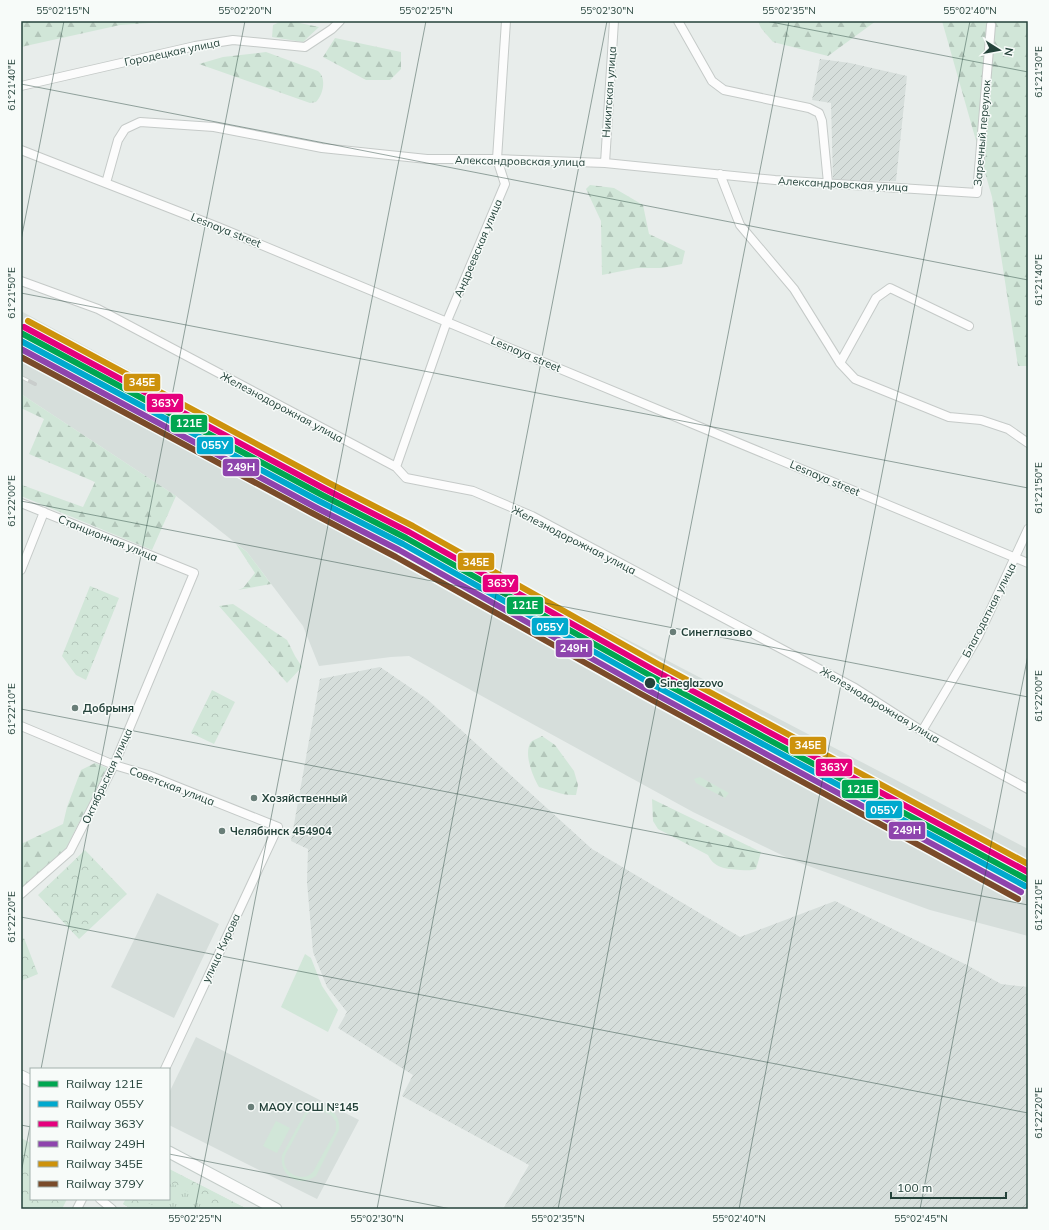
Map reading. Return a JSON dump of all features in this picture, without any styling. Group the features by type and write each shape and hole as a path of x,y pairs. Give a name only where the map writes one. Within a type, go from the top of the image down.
{"street":[{"name":"Городецкая улица","path":"21,86 195,46 233,40 305,47 332,29 340,21"},
{"name":"Андреевская улица","path":"396,467 447,321 505,184 497,159 506,21"},
{"name":"Никитская улица","path":"605,163 614,21"},
{"path":"678,21 712,81 724,90 809,108 819,113 822,121 828,183"},
{"name":"Заречный переулок","path":"977,193 991,25"},
{"name":"Александровская улица","path":"106,183 118,140 125,129 140,122 214,128 322,148 427,159 497,159 605,163 775,180 977,193"},
{"name":"Lesnaya street","path":"21,150 218,227 1028,563"},
{"path":"720,174 740,225 794,289 840,364 855,379 949,417 981,420 1008,429 1028,443"},
{"name":"Железнодорожная улица","path":"21,281 98,308 396,467 406,478 473,491 532,516 855,688 922,731 1028,790"},
{"path":"840,364 876,298 890,288 969,326"},
{"name":"Станционная улица","path":"21,503 194,573"},
{"path":"21,570 44,512"},
{"name":"Благодатная улица","path":"922,731 978,637 1028,529"},
{"name":"Октябрьская улица","path":"21,894 70,851 114,765 194,573"},
{"name":"Советская улица","path":"21,726 114,765 148,775 278,828"},
{"name":"улица Кирова","path":"165,1068 278,828"},
{"path":"21,1076 30,1080"},
{"path":"170,1153 276,1209"},
{"path":"77,1209 82,1200"},
{"path":"101,1200 112,1209"}],"shaded area":[{"path":"820,59 850,63 907,76 896,181 833,180 831,103 812,100"},
{"path":"21,311 559,604 1028,849 1028,936 930,910 792,860 693,812 409,656 319,666 303,626 247,552 176,496 21,394"},
{"path":"380,667 427,699 592,849 740,937 835,901 967,965 1001,984 1028,987 1028,1209 503,1209 529,1165 402,1096 413,1075 338,1028 347,1012 327,987 313,952 307,882 308,849 291,841 320,679"},
{"path":"157,893 219,924 174,1018 111,987"},
{"name":"МАОУ СОШ №145","path":"196,1037 359,1120 317,1199 170,1126 170,1091"}],"green space":[{"path":"21,21 178,21 120,25 21,47"},
{"path":"282,21 290,21 319,27 303,42 272,37 273,25"},
{"path":"758,21 876,21 828,56 773,42 761,28"},
{"path":"942,21 1028,21 1028,366 1018,366 992,197"},
{"path":"335,38 401,52 401,69 390,80 366,80 323,57"},
{"path":"266,52 318,71 321,74 323,86 321,95 316,102 310,103 199,64 223,57"},
{"path":"590,185 614,188 643,205 649,234 685,251 682,264 662,268 637,268 602,275 601,221 586,189"},
{"path":"21,394 176,496 152,550 21,496 22,485 83,507 95,482 29,454 44,419 21,408"},
{"path":"236,544 247,552 271,584 238,590 243,588 255,573"},
{"path":"90,586 119,598 86,680 76,675 62,656"},
{"path":"233,604 287,640 302,667 287,683 219,606"},
{"path":"212,690 235,702 214,744 191,733"},
{"path":"542,736 555,745 574,771 578,785 576,795 562,794 539,787 530,765 528,752 531,742"},
{"path":"95,763 107,768 66,848 21,889 21,844 63,824 67,807 81,770"},
{"path":"700,777 729,793 725,798 696,783 694,779"},
{"path":"652,799 761,852 756,869 740,870 721,867 714,863 708,855 658,829 653,821"},
{"path":"85,850 127,894 79,939 38,895"},
{"path":"24,938 38,974 21,981 21,939"},
{"path":"305,954 311,958 322,986 338,1010 328,1032 281,1007"},
{"path":"313,1106 324,1106 329,1108 336,1115 339,1130 316,1176 303,1181 292,1178 287,1174 282,1162 282,1155 307,1109","holes":["319,1110 331,1115 336,1122 336,1130 313,1172 305,1177 296,1176 290,1173 286,1168 284,1162 285,1155 307,1114 311,1111"]},
{"path":"276,1121 290,1128 277,1153 263,1146"},
{"path":"21,1138 30,1142 30,1200 66,1200 62,1209 21,1209"},
{"path":"170,1170 247,1209 132,1209 123,1204 125,1200 170,1200"},
{"path":"170,1170 247,1209 222,1209 170,1183"},
{"path":"125,1200 142,1200 160,1209 132,1209 123,1204"}],"railway":[{"path":"21,377 35,384"}],"rail line":[{"name":"345Е","path":"28,321 329,483 413,526 658,664 1028,864"},
{"name":"363У","path":"24,327 325,489 409,532 654,670 1028,872"},
{"name":"121Е","path":"21,333 322,495 406,538 651,676 1028,880"},
{"name":"055У","path":"21,341 319,501 403,544 648,682 1025,886"},
{"name":"249Н","path":"21,349 315,507 399,550 644,688 1021,892"},
{"name":"379У","path":"21,357 396,557 641,694 1018,899"}],"place":[{"name":"Синеглазово","path":"673,632"},
{"name":"Sineglazovo","path":"650,683"},
{"name":"Добрыня","path":"75,708"},
{"name":"Хозяйственный","path":"254,798"},
{"name":"Челябинск 454904","path":"222,831"},
{"name":"МАОУ СОШ №145","path":"251,1107"}]}
